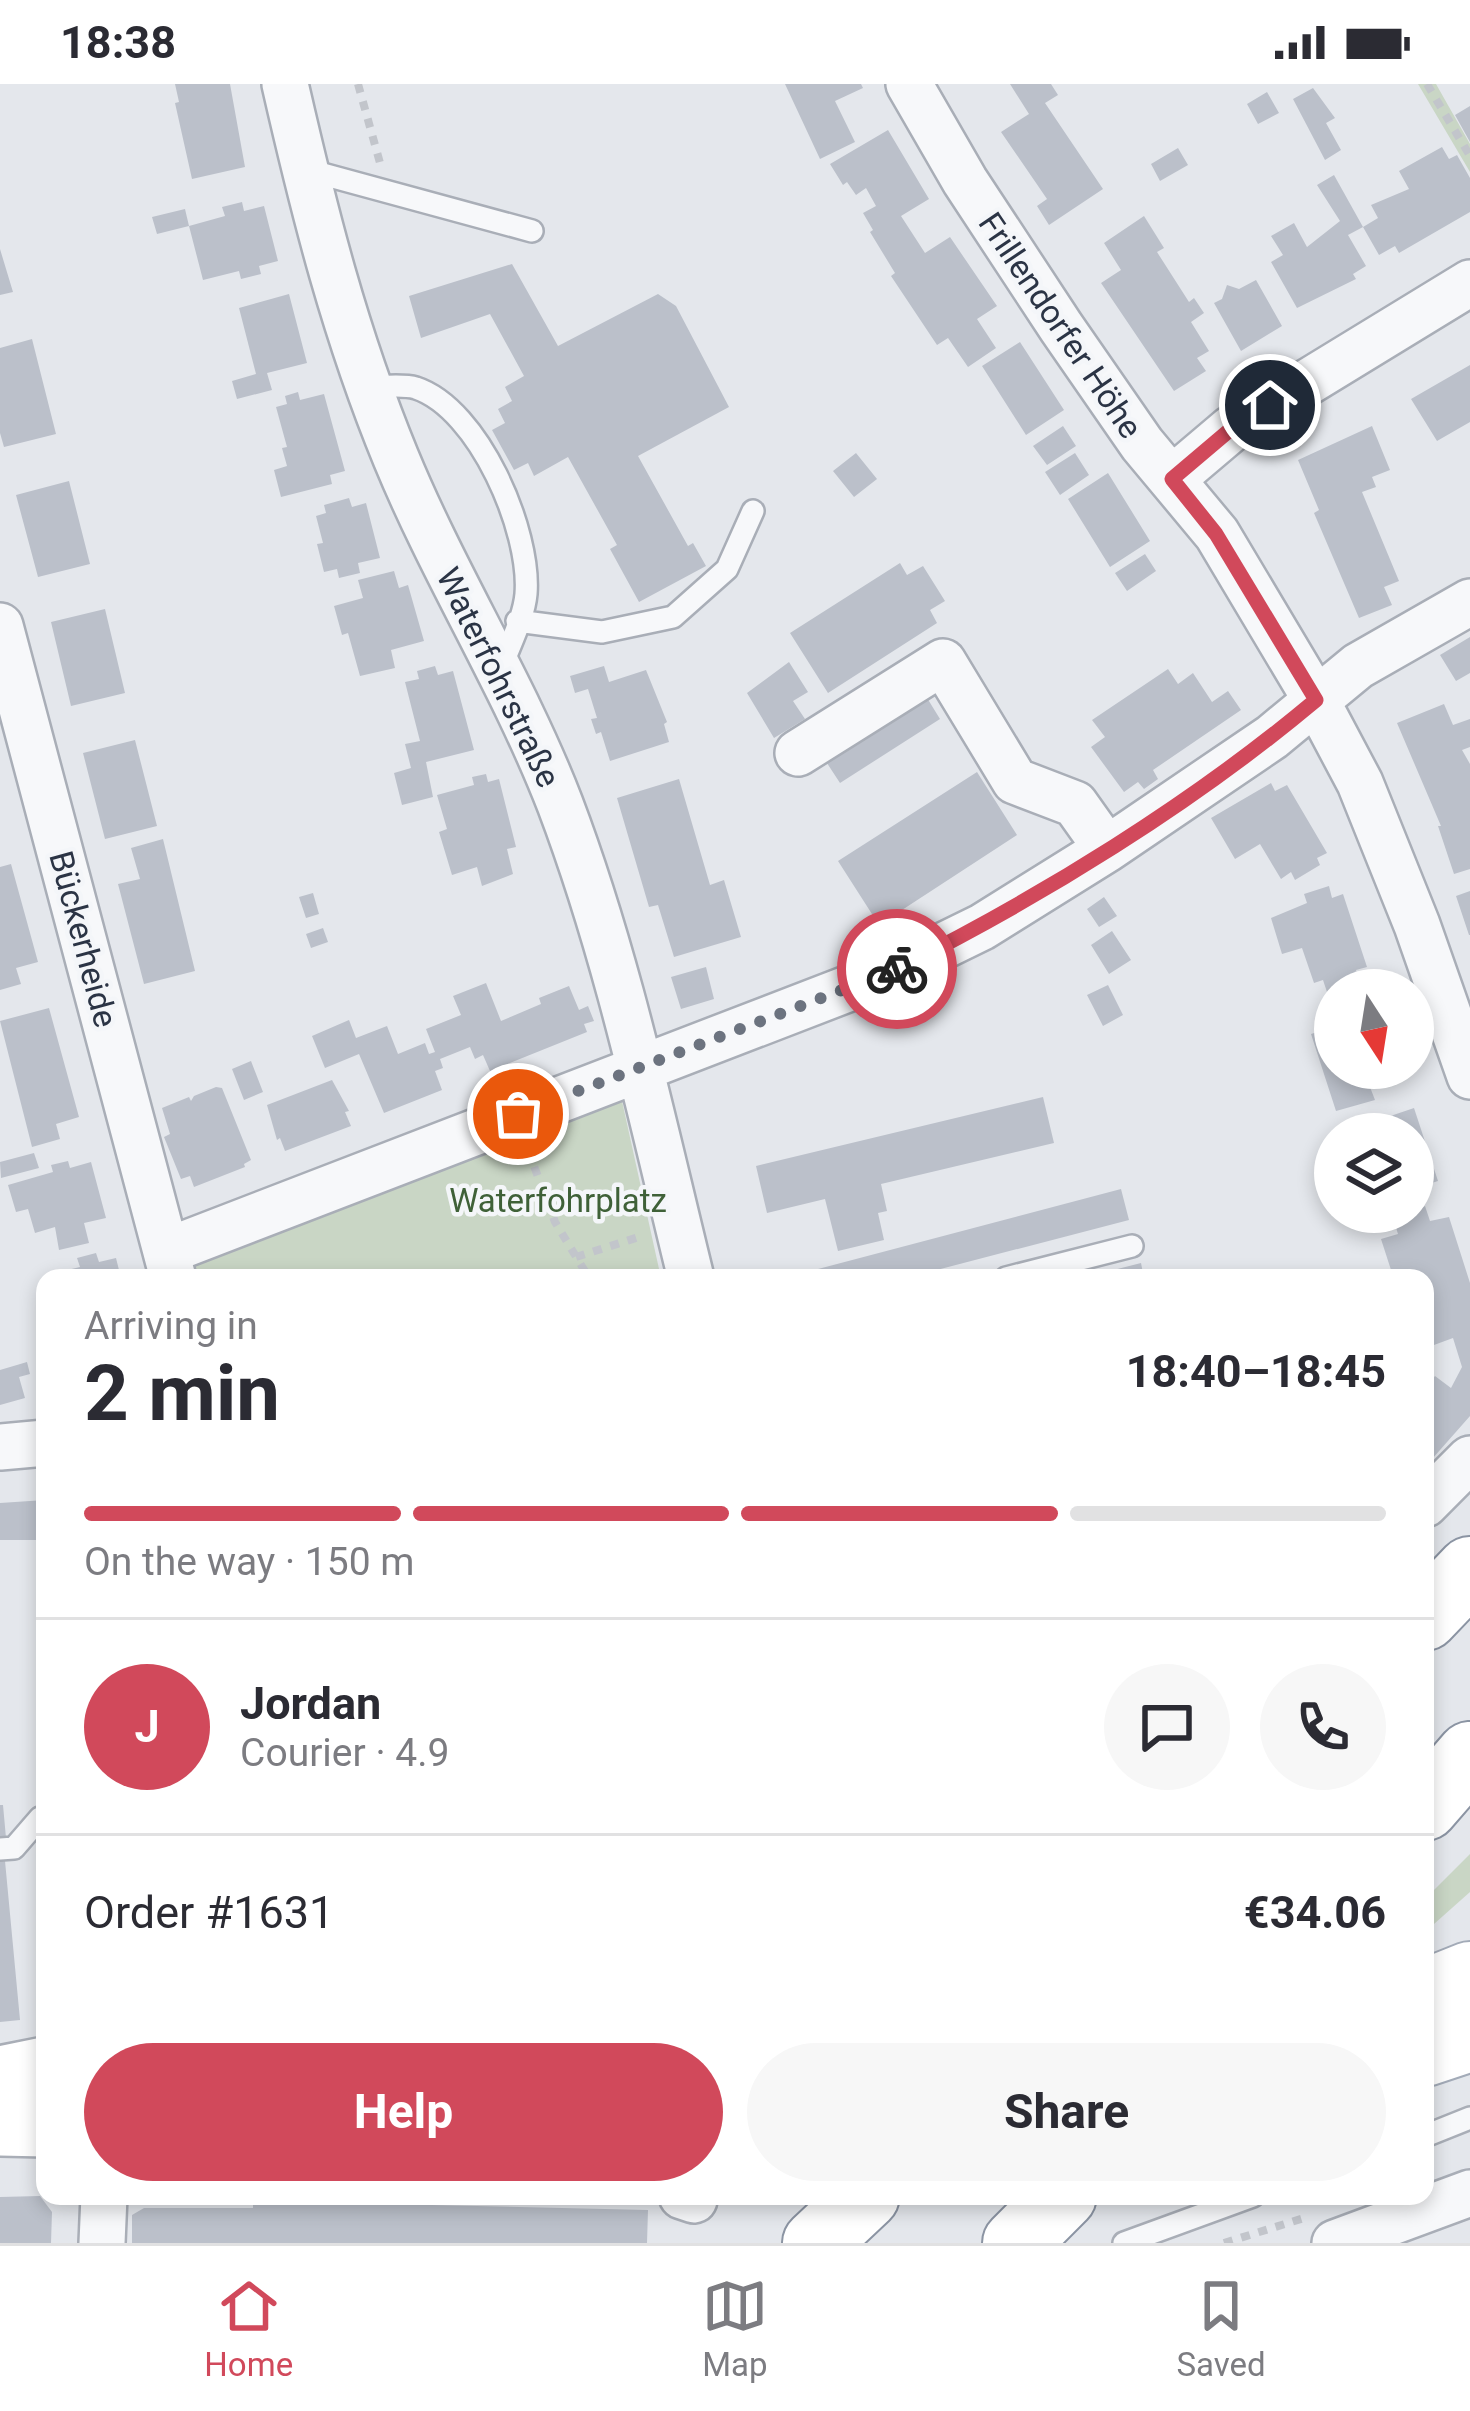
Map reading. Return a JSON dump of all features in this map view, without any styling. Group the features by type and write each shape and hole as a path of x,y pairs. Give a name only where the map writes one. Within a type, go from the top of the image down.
{"main road":[{"path":"1434,1608 1470,1570"},
{"path":"1434,1797 1470,1755"},
{"path":"1434,1990 1470,1976"},
{"path":"1434,2050 1470,2038"},
{"path":"0,2078 36,2071"},
{"path":"0,2124 36,2125"},
{"path":"816,2243 856,2205"}],"street":[{"name":"Waterfohrstraße","path":"285,84 338,303 369,387 397,460 551,784 589,886 689,1269"},
{"name":"Frillendorfer Höhe","path":"909,84 965,182 1049,309 1142,444 1216,534 1316,700 1368,804 1470,1076"},
{"path":"1172,479 1231,429 1470,283"},
{"path":"170,1265 518,1114 886,974 982,927 1271,737 1358,666 1470,602"},
{"name":"Bückerheide","path":"0,626 170,1265"},
{"path":"798,753 943,662 1015,781 1075,804 1107,849"},
{"path":"0,1447 36,1444"},
{"path":"1434,1495 1470,1460"},
{"path":"1434,2202 1470,2193"},
{"path":"102,2243 104,2205"},
{"path":"1319,2231 1422,2205"}],"lane":[{"path":"304,169 532,231"},
{"path":"369,387 413,386 440,401 465,426 511,502 526,596 500,672"},
{"path":"517,621 602,632 674,617 727,569 753,511"},
{"path":"1041,1269 1132,1246"},
{"path":"0,1850 14,1848 36,1823"},
{"path":"1434,2132 1470,2118"},
{"path":"1124,2243 1228,2205"}],"path":[{"path":"358,84 388,191"},
{"path":"1427,84 1470,156"},
{"path":"518,1114 555,1222 583,1269"},
{"path":"576,1257 678,1227"},
{"path":"1224,2243 1319,2231"}],"green space":[{"path":"1418,84 1436,84 1470,144 1470,172"},
{"name":"Waterfohrplatz","path":"620,1092 659,1269 196,1269 192,1254"},
{"path":"1470,1854 1470,1892 1434,1924 1434,1890"}],"building":[{"path":"175,84 230,84 245,167 192,179"},
{"path":"785,84 861,84 863,88 835,101 855,142 820,159"},
{"path":"1010,84 1051,84 1058,95 1045,103 1103,189 1049,225 1037,206 1047,199 1001,132 1029,114"},
{"path":"1313,88 1335,118 1326,123 1341,150 1325,160 1293,99"},
{"path":"1267,92 1279,113 1258,124 1247,104"},
{"path":"1470,106 1470,142 1455,115"},
{"path":"888,130 929,199 901,216 925,253 950,237 997,306 977,319 996,348 968,367 948,338 937,345 891,276 895,273 863,213 876,206 866,188 856,195 830,164"},
{"path":"1442,147 1449,159 1457,155 1470,178 1470,212 1399,253 1395,246 1379,255 1363,227 1378,218 1371,205 1409,189 1399,171"},
{"path":"1178,148 1188,165 1160,181 1151,164"},
{"path":"1334,175 1363,227 1348,235 1366,266 1353,274 1356,279 1297,308 1271,262 1283,255 1271,236 1294,223 1307,247 1340,221 1317,185"},
{"path":"242,202 244,211 264,206 278,261 259,266 261,274 241,279 239,271 203,280 189,226 225,216 222,207"},
{"path":"185,209 189,226 157,234 152,217"},
{"path":"1144,216 1164,248 1157,252 1189,302 1194,298 1204,313 1191,322 1209,351 1197,358 1206,371 1174,391 1101,283 1121,270 1104,243"},
{"path":"0,249 13,292 0,295"},
{"path":"512,264 558,346 658,294 676,306 729,407 638,456 688,546 693,543 706,566 639,602 610,549 617,545 568,457 534,476 528,463 514,470 492,430 505,423 498,409 512,401 505,387 524,376 490,314 421,338 409,296"},
{"path":"1256,280 1282,326 1241,351 1214,303 1222,299 1227,285 1239,289"},
{"path":"289,294 307,363 267,373 272,390 237,399 232,381 256,374 239,308"},
{"path":"32,339 56,434 4,447 0,348"},
{"path":"1020,342 1064,410 1026,435 982,366"},
{"path":"1470,365 1470,422 1437,441 1411,399"},
{"path":"298,392 300,400 324,394 345,471 330,475 332,484 281,497 274,470 287,466 282,448 287,447 276,407 287,404 285,396"},
{"path":"1063,426 1076,446 1047,465 1033,446"},
{"path":"1372,426 1390,470 1372,477 1376,487 1362,492 1399,581 1384,587 1392,605 1359,618 1314,513 1319,510 1298,460"},
{"path":"856,453 877,479 854,497 833,471"},
{"path":"1075,453 1089,475 1060,495 1045,472"},
{"path":"1108,473 1150,541 1110,567 1068,499"},
{"path":"69,481 90,564 38,577 16,495"},
{"path":"349,498 352,507 366,503 380,558 358,563 360,573 339,578 337,569 324,572 316,516 326,513 324,505"},
{"path":"1145,554 1156,571 1127,591 1115,573"},
{"path":"900,563 907,575 923,566 945,601 930,610 937,623 828,693 790,633"},
{"path":"394,571 399,588 408,585 424,641 391,650 395,668 360,676 348,633 342,635 334,606 363,598 358,580"},
{"path":"105,609 125,693 71,706 51,622"},
{"path":"1470,637 1470,673 1456,681 1440,655"},
{"path":"789,662 808,692 793,701 805,719 774,738 747,693"},
{"path":"435,666 438,675 453,671 474,750 426,762 433,797 402,805 394,773 411,768 405,744 420,741 405,682 419,679 417,671"},
{"path":"604,666 609,682 646,670 667,722 669,742 610,761 601,732 596,734 591,719 597,718 588,689 575,693 570,676"},
{"path":"1168,669 1178,684 1193,673 1212,702 1228,691 1241,710 1153,770 1158,779 1144,789 1138,782 1124,792 1091,747 1105,737 1092,720"},
{"path":"924,693 940,719 840,783 823,757"},
{"path":"1444,704 1453,725 1470,719 1470,747 1462,750 1470,764 1470,869 1454,874 1441,826 1397,723"},
{"path":"135,740 157,826 105,839 83,753"},
{"path":"977,772 1017,835 879,925 838,861"},
{"path":"486,774 488,782 499,779 516,847 507,849 513,874 482,886 477,867 452,875 439,832 447,829 437,795 474,785 472,777"},
{"path":"679,779 710,885 724,880 741,937 674,957 658,905 649,907 617,798"},
{"path":"1271,783 1275,791 1287,785 1327,853 1317,858 1320,865 1295,880 1291,872 1281,879 1260,844 1235,859 1211,818"},
{"path":"163,839 195,971 144,984 118,884 140,879 131,848"},
{"path":"11,864 38,962 16,968 21,984 0,990 0,867"},
{"path":"1329,886 1332,898 1343,894 1367,967 1314,969 1314,983 1302,948 1282,954 1271,918 1307,903 1304,894"},
{"path":"1470,891 1470,935 1469,935 1456,896"},
{"path":"313,893 319,914 306,918 299,897"},
{"path":"1104,897 1117,916 1099,927 1087,909"},
{"path":"323,928 328,942 311,948 306,934"},
{"path":"1112,931 1131,960 1109,974 1091,945"},
{"path":"706,967 714,999 681,1009 671,977"},
{"path":"486,983 501,1021 569,986 579,1010 588,1006 594,1021 584,1024 587,1032 490,1071 483,1055 475,1059 470,1047 440,1059 443,1068 435,1071 442,1090 384,1113 359,1054 325,1068 312,1036 349,1020 356,1038 387,1026 398,1054 425,1043 429,1054 435,1052 426,1029 461,1015 453,996"},
{"path":"1108,985 1123,1015 1103,1026 1087,995"},
{"path":"49,1008 79,1117 56,1124 60,1139 32,1147 0,1021"},
{"path":"251,1061 263,1092 244,1100 232,1069"},
{"path":"332,1080 349,1111 345,1112 351,1126 285,1151 267,1105"},
{"path":"222,1088 251,1160 245,1167 194,1187 190,1176 181,1179 164,1137 170,1134 162,1108 189,1097 191,1101"},
{"path":"1329,1089 1371,1089 1375,1100 1336,1111"},
{"path":"1043,1097 1054,1143 881,1184 887,1211 878,1213 884,1240 838,1251 825,1199 767,1213 756,1166"},
{"path":"34,1153 39,1168 1,1178 0,1162"},
{"path":"68,1161 70,1168 91,1162 106,1218 84,1223 89,1243 59,1250 55,1227 35,1233 28,1209 16,1212 8,1185 53,1172 51,1165"},
{"path":"1121,1189 1129,1220 941,1269 818,1269"},
{"path":"1449,1217 1470,1283 1470,1416 1434,1457 1434,1377 1451,1388 1462,1367 1453,1338 1434,1345 1434,1269 1391,1269 1381,1239 1434,1233 1434,1220"},
{"path":"96,1253 99,1262 116,1258 119,1269 72,1269 80,1267 77,1258"},
{"path":"27,1362 30,1374 19,1377 25,1398 0,1405 0,1370"},
{"path":"36,1501 36,1540 0,1540 0,1503"},
{"path":"3,1805 6,1838 0,1838"},
{"path":"0,1861 5,1861 20,2020 0,2022"},
{"path":"36,2196 36,2205 47,2205 52,2212 51,2243 0,2243 0,2197"},
{"path":"429,2205 648,2210 647,2243 132,2243 132,2215 144,2208"}],"way so far":[{"path":"518,1114 897,969"}],"route":[{"path":"897,969 982,927 1107,849 1271,737 1316,700 1216,534 1172,479 1231,429 1270,405"}]}
